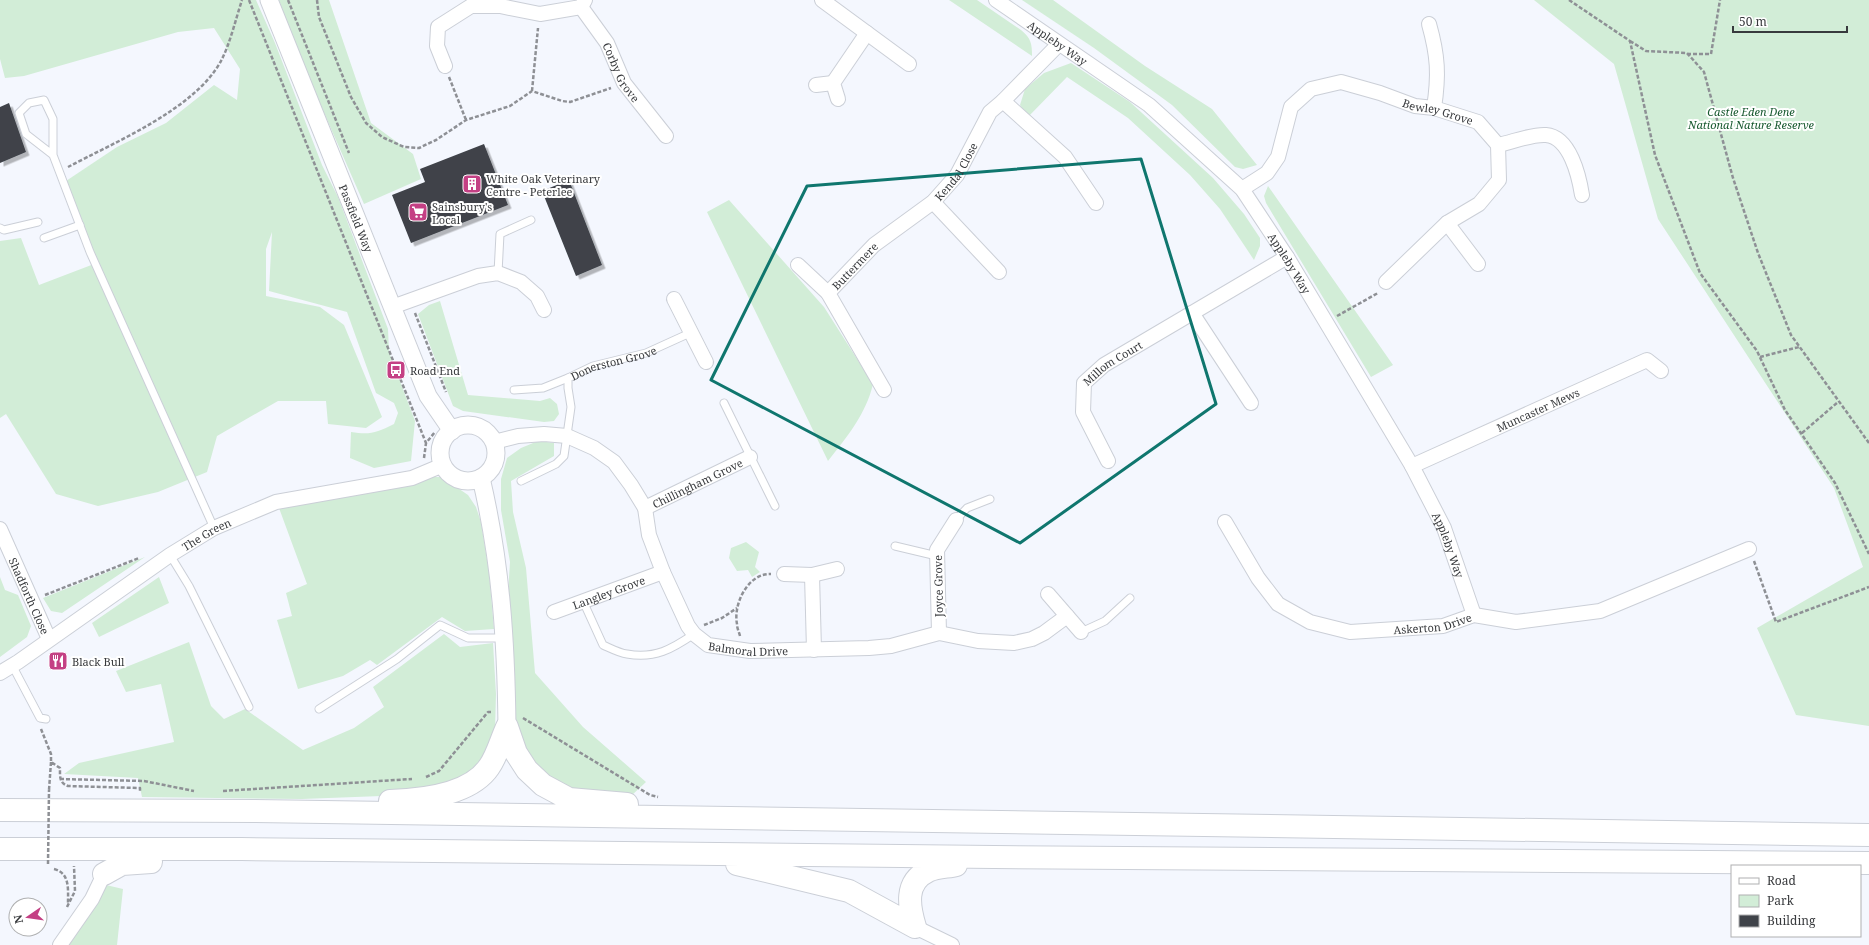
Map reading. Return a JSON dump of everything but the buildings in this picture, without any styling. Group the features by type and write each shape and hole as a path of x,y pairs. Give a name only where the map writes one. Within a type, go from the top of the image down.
{"highway":[{"path":"255,811 348,803 404,801 441,796 472,783 489,767 506,719"},
{"path":"506,719 516,753 527,770 543,785 569,799 635,805 722,819"},
{"path":"0,810 255,811 1869,835"},
{"path":"0,849 241,849 994,857 1869,863"},
{"path":"104,874 122,864 173,860 241,849"},
{"path":"692,854 796,877 849,891 915,927"},
{"path":"915,927 909,908 910,893 915,882 928,871 994,857"}],"street":[{"name":"Passfield Way","path":"269,0 428,396 452,431"},
{"path":"822,0 837,4 867,32 909,64"},
{"name":"Appleby Way","path":"996,0 1149,105 1242,189 1287,257 1412,466 1444,528 1474,615"},
{"name":"Corby Grove","path":"445,66 437,46 438,26 471,6 500,6 540,14 583,4 607,43 624,83 666,136"},
{"path":"1429,24 1436,48 1438,74 1434,108"},
{"path":"816,85 833,83 867,32"},
{"name":"Kendal Close","path":"999,272 933,202 957,175 990,112 1003,101 1059,44"},
{"name":"Bewley Grove","path":"1242,189 1267,173 1278,157 1292,107 1311,89 1341,82 1380,93 1415,106 1434,108 1478,122 1498,145"},
{"path":"833,83 838,99"},
{"path":"1003,101 1065,157 1096,203"},
{"path":"1386,282 1446,223 1479,204 1499,180 1498,145 1540,135 1548,135 1556,138 1569,154 1580,180 1582,195"},
{"name":"Buttermere","path":"884,390 828,293 874,245 933,202"},
{"path":"1446,223 1478,264"},
{"name":"Millom Court","path":"1108,461 1083,412 1084,383 1104,365 1287,257"},
{"path":"798,265 828,293"},
{"path":"392,307 478,276 498,273 521,282 537,296 544,310"},
{"path":"674,300 706,362"},
{"path":"1192,313 1251,403"},
{"name":"Muncaster Mews","path":"1412,466 1647,360 1661,370"},
{"path":"473,425 485,431 494,442 496,452 494,463 489,472 481,478 473,480 463,480 448,472 443,465 440,456 443,440 452,431 463,426 473,425"},
{"path":"494,442 518,436 544,434 567,436 594,448 614,462 632,485 645,508 649,535 663,572 691,630"},
{"name":"Chillingham Grove","path":"645,508 750,457"},
{"name":"The Green","path":"6,669 170,555 214,528 276,502 412,478 443,465"},
{"path":"481,478 491,520 498,569 505,638 506,719"},
{"name":"Joyce Grove","path":"939,633 937,550 956,520"},
{"name":"Askerton Drive","path":"1225,522 1258,578 1278,604 1310,622 1350,632 1443,626 1474,615 1516,622 1600,611 1749,549"},
{"name":"Shadforth Close","path":"0,529 49,640"},
{"path":"784,574 812,575 837,569"},
{"name":"Langley Grove","path":"554,612 663,572"},
{"path":"812,575 814,650"},
{"path":"1048,594 1081,632"},
{"name":"Balmoral Drive","path":"691,630 708,645 750,651 814,650 891,646 939,633 978,641 1014,643 1032,639 1044,633 1067,616"},
{"path":"60,945 92,899 104,874"},
{"path":"915,927 952,945"}],"lane":[{"path":"53,155 26,134 19,113 30,103 44,100 53,118 53,155 93,259 214,528"},
{"path":"498,273 500,234 531,220"},
{"path":"0,228 4,230 38,222"},
{"path":"44,238 80,225"},
{"name":"Donerston Grove","path":"522,481 556,464 564,456 571,407 568,378 593,366 646,352 690,333"},
{"path":"514,390 542,388 568,378"},
{"path":"724,403 775,506"},
{"path":"956,520 967,508 990,499"},
{"path":"894,546 937,556"},
{"path":"170,555 189,586 249,708"},
{"path":"1081,632 1105,621 1130,598"},
{"path":"583,601 603,645 626,654 654,654 672,649 691,630"},
{"path":"320,709 397,659 440,625 468,638 505,638"},
{"path":"6,669 43,719"}],"path":[{"path":"60,172 174,110 205,83 221,60 242,0"},
{"path":"248,0 426,444"},
{"path":"288,0 352,160"},
{"path":"316,0 319,17 351,97 366,123 382,137 404,147 419,148 436,140 466,120 510,106 532,91 540,14"},
{"path":"1569,0 1646,50 1687,54 1711,54 1720,0"},
{"path":"1630,41 1655,155 1700,273 1760,357 1786,410 1835,483 1869,554"},
{"path":"1687,54 1704,72 1733,178 1755,245 1791,335 1869,443"},
{"path":"445,66 466,120"},
{"path":"532,91 562,101 570,102 624,83"},
{"path":"1326,322 1384,289 1386,282"},
{"path":"1760,357 1799,347"},
{"path":"1802,433 1838,402"},
{"path":"1749,549 1776,622 1869,587"},
{"path":"32,600 143,556"},
{"path":"750,651 741,640 736,623 738,608 747,586 754,578 766,574 784,574"},
{"path":"691,630 722,618 738,608"},
{"path":"422,779 440,771 488,712 506,719 516,713 650,794 664,800"},
{"path":"43,719 41,731 51,754 48,864 54,864"},
{"path":"51,762 60,768 60,780 63,784 68,786 140,788 140,792 132,792"},
{"path":"219,791 414,779"},
{"path":"60,780 144,781 200,791"},
{"path":"49,790 56,791"},
{"path":"67,865 74,865 75,891"},
{"path":"48,869 56,869 62,872 66,878 68,903"}],"highlighted area":[{"path":"1141,159 1216,404 1020,543 711,380 807,186"}],"green space":[{"path":"0,0 256,0 275,43 322,165 338,197 388,329 389,352 415,421 411,461 374,468 350,458 351,432 368,433 382,429 394,424 398,413 394,403 376,393 347,312 269,291 272,232 266,249 266,296 320,307 344,325 382,417 366,428 328,424 326,401 278,401 217,436 207,472 158,492 98,506 56,494 6,414 0,418 0,241 21,238 39,285 94,264 63,183 117,147 166,123 214,85 237,100 240,69 214,28 178,32 24,76 5,78 0,59"},
{"path":"279,0 329,0 371,123 413,154 421,179 364,204 300,58"},
{"path":"949,0 977,0 1021,30 1027,36 1032,48 1032,56"},
{"path":"1022,0 1053,0 1145,66 1212,109 1257,165 1243,169 1235,167 1172,105 1094,48"},
{"name":"Castle Eden Dene National Nature Reserve","path":"1534,0 1869,0 1869,726 1796,715 1757,628 1863,567 1834,488 1658,219 1614,64"},
{"path":"1071,63 1130,102 1213,178 1244,214 1260,238 1260,246 1254,260 1220,209 1190,175 1128,118 1067,77 1028,117 1020,105 1025,89 1044,73"},
{"path":"1268,186 1393,365 1371,377 1266,203 1264,196"},
{"path":"729,200 824,307 873,384 861,415 849,434 828,461 707,212"},
{"path":"440,301 468,395 540,401 550,398 557,404 559,414 554,421 544,422 463,411 453,406 418,314 429,305"},
{"path":"538,441 554,443 554,456 511,481 513,512 526,568 535,673 583,727 646,782 631,796 573,793 538,770 514,727 508,594 510,562 501,510 501,479 507,458 521,448"},
{"path":"432,477 442,477 468,495 476,507 481,522 489,572 494,629 465,631 442,617 377,665 370,660 343,676 298,689 277,620 292,616 286,593 307,584 279,508"},
{"path":"746,542 759,552 755,567 760,572 752,577 748,570 737,571 729,558 731,548"},
{"path":"145,557 62,613 51,611 43,598"},
{"path":"0,577 5,590 18,595 31,626 27,637 0,657"},
{"path":"159,577 169,603 99,637 92,623"},
{"path":"444,634 460,647 493,643 496,694 495,731 490,748 476,770 458,783 408,795 302,799 142,797 138,778 64,774 79,763 174,742 161,684 126,692 116,671 189,642 211,706 224,719 245,709 303,750 354,728 384,707 373,687"},
{"path":"106,885 123,889 117,945 68,945"}],"place":[{"name":"White Oak Veterinary Centre - Peterlee","path":"472,184"},
{"name":"Sainsbury's Local","path":"418,212"},
{"name":"Road End","path":"396,370"},
{"name":"Black Bull","path":"58,661"}]}
